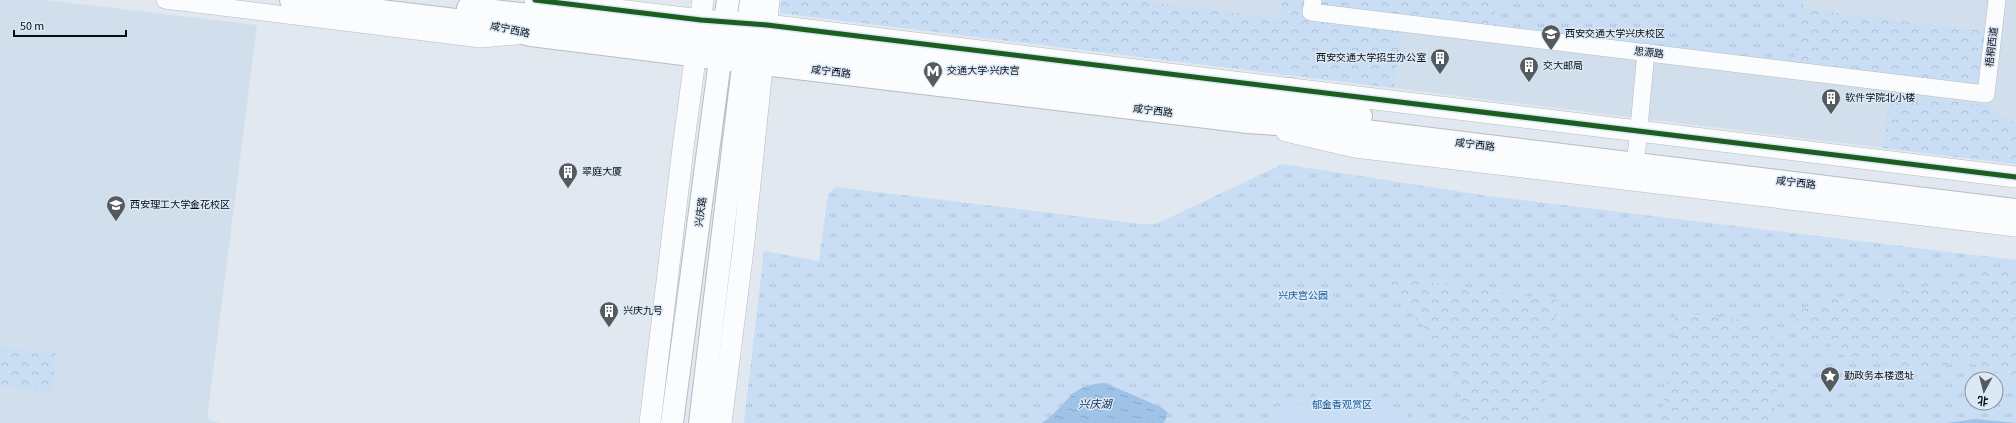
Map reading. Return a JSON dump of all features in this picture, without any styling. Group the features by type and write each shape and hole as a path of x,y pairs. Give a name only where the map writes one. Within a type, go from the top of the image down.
{"main road":[{"name":"咸宁西路","path":"291,0 480,23 531,35 700,28"},
{"name":"咸宁西路","path":"405,0 700,28 723,40 1636,148 2016,195"},
{"name":"兴庆路","path":"672,423 728,0"},
{"path":"700,423 756,44 751,0"},
{"name":"咸宁西路","path":"756,44 1248,122 1349,130 1636,148 2016,210"},
{"path":"1290,89 1360,116"}],"street":[{"path":"165,0 481,39 531,35"},
{"path":"535,0 700,28 650,423"},
{"path":"722,423 744,242 756,44 770,0"},
{"name":"梧桐西道","path":"1986,94 1997,0"},
{"name":"思源路","path":"1312,6 1646,52 1986,94"},
{"path":"756,44 1290,89 1636,148 2016,177"},
{"path":"1636,148 1646,52"},
{"path":"1248,122 1355,147 2016,226"}],"shaded area":[{"name":"西安理工大学金花校区","path":"0,0 46,0 257,25 207,419 219,423 0,423"},
{"name":"西安交通大学兴庆校区","path":"781,0 2016,0 2016,164 780,13"}],"green space":[{"path":"781,0 1130,0 1280,19 1283,0 1497,0 1493,34 1403,23 1394,88 780,13"},
{"path":"1497,0 1804,0 1793,71 1493,34"},
{"path":"1803,9 1994,32 1986,94 1793,71"},
{"path":"1890,94 1985,105 2016,123 2016,164 1883,148"},
{"name":"兴庆宫公园","path":"1283,164 1488,196 2016,260 2016,423 744,423 764,251 819,261 828,194 836,187 1142,224 1156,224"},
{"path":"1985,269 2016,272 2016,327 2014,328 2016,332 2016,381 2004,376 2004,371 1993,371 1981,366 1966,363 1952,363 1923,371 1830,352 1831,343 1807,338 1801,336 1797,332 1797,319 1801,309 1831,298 1846,296 1870,297 1971,278 1973,273 1983,274"},
{"path":"1400,278 1557,300 1542,423 1460,423 1461,385 1423,325 1381,285"},
{"path":"1676,312 1765,323 1782,353 1772,423 1661,423"},
{"path":"0,347 56,353 52,392 0,386"},
{"name":"郁金香观赏区","path":"1339,386 1389,404 1416,423 1285,423 1266,409 1311,402 1323,397"}],"water":[{"name":"兴庆湖","path":"1105,383 1161,407 1168,413 1164,423 1042,423 1075,392 1092,385"},
{"path":"1975,419 2016,423 1947,423"}],"cycle path":[{"path":"535,0 701,20 767,25 2016,177"}],"place":[{"name":"西安交通大学兴庆校区","path":"1551,51"},
{"name":"西安交通大学招生办公室","path":"1440,75"},
{"name":"交大邮局","path":"1529,83"},
{"name":"交通大学·兴庆宫","path":"933,88"},
{"name":"软件学院北小楼","path":"1831,115"},
{"name":"翠庭大厦","path":"568,189"},
{"name":"西安理工大学金花校区","path":"116,222"},
{"name":"兴庆九号","path":"609,328"},
{"name":"勤政务本楼遗址","path":"1830,393"}]}
